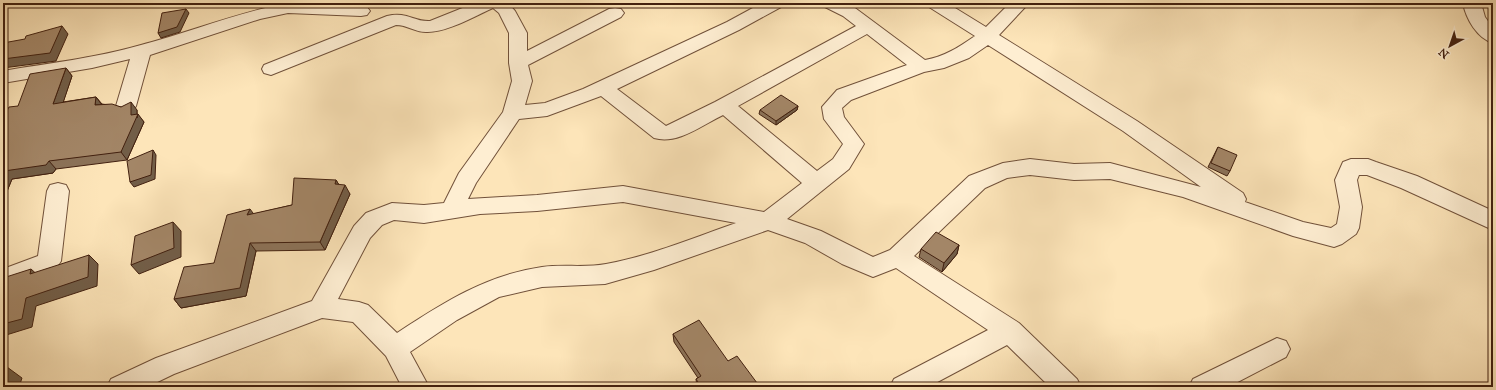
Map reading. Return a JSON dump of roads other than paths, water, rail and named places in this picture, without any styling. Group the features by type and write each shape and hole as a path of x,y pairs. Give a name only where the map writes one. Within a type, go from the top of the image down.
{"street":[{"path":"513,113 547,109 590,94 733,26 775,3"},
{"path":"831,3 849,12 867,27 921,66"},
{"path":"935,3 1130,126 1257,214"},
{"path":"395,348 448,314 494,289 542,277 605,274 654,261 768,221 841,164 854,144 834,119 832,107 844,95 867,88 921,66 937,64 962,54 988,36 1020,3"},
{"path":"1472,3 1472,8 1486,33 1493,37"},
{"path":"271,69 393,20 402,19 427,28 503,5 518,33 518,63 522,81 513,113 466,179 451,210"},
{"path":"3,77 92,62 142,51 255,15 288,8 362,11"},
{"path":"518,63 615,13"},
{"path":"603,88 661,133 670,132 722,107 867,27"},
{"path":"126,106 142,51"},
{"path":"722,107 730,110 817,183"},
{"path":"321,308 362,232 374,219 392,211 424,214 480,206 537,203 623,194 768,221 814,237 850,257 873,267 898,257 977,182 1003,171 1030,167 1074,172 1110,171 1186,190 1301,230 1334,238 1348,228 1351,207 1346,180 1351,167 1368,167 1409,182 1493,221"},
{"path":"3,279 38,267 49,261 58,191"},
{"path":"898,257 1010,332 1068,387"},
{"path":"120,387 165,366 321,308 359,312 395,348 413,386"},
{"path":"903,387 1010,332"},
{"path":"1202,387 1277,349"}]}
